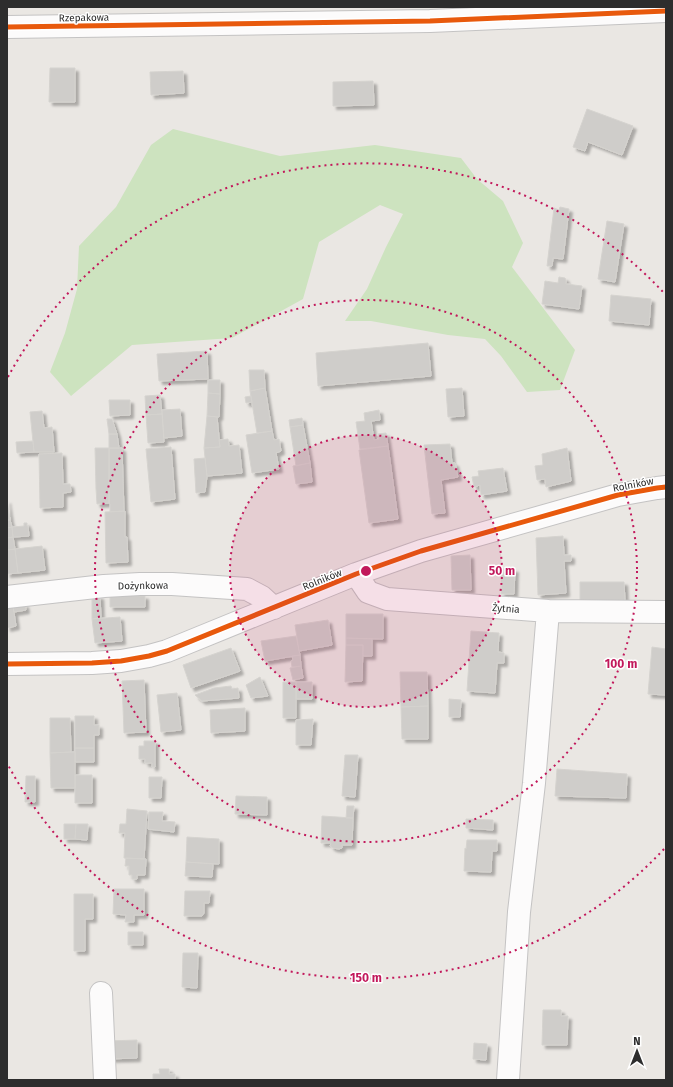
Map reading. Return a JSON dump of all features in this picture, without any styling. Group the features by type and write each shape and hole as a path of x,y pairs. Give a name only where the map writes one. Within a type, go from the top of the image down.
{"street":[{"name":"Rzepakowa","path":"7,27 430,21 666,11"},
{"name":"Rolników","path":"7,664 128,660 149,656 167,651 356,574 421,551 618,494 666,487"},
{"name":"Żytnia","path":"356,574 368,592 387,599 548,611 666,612"},
{"name":"Dożynkowa","path":"7,597 104,586 172,584 247,589 262,597 274,608"},
{"path":"508,1080 519,912 534,784 548,611"},
{"path":"101,993 105,1080"}],"green space":[{"path":"173,129 280,156 375,145 461,158 477,179 503,201 523,243 512,267 575,350 560,390 527,392 501,356 485,339 448,335 371,321 345,321 367,289 403,214 380,205 319,242 303,299 232,338 132,345 71,396 50,372 65,333 77,289 79,246 116,207 151,145"}],"building":[{"path":"50,68 75,68 75,102 49,102"},
{"path":"183,71 184,93 151,95 150,72"},
{"path":"373,81 374,105 333,106 333,82"},
{"path":"587,109 633,126 622,155 588,142 585,151 573,147"},
{"path":"560,207 569,209 563,259 553,258 552,266 547,266 554,208 559,210"},
{"path":"607,221 624,224 615,282 598,279"},
{"path":"559,277 565,278 566,284 582,286 579,309 542,304 545,281 558,283"},
{"path":"611,295 651,299 649,325 609,321"},
{"path":"428,343 431,376 318,386 316,353"},
{"path":"207,351 208,379 159,381 157,354"},
{"path":"249,370 264,370 265,388 250,391"},
{"path":"208,380 220,380 220,394 208,393"},
{"path":"265,388 272,431 257,433 250,391"},
{"path":"462,388 464,416 448,417 446,389"},
{"path":"208,393 220,394 219,417 207,416"},
{"path":"160,395 162,414 146,415 145,396"},
{"path":"251,396 252,402 246,403 245,397"},
{"path":"109,400 130,400 130,415 110,416"},
{"path":"180,409 182,436 164,438 162,410"},
{"path":"379,410 380,420 371,421 374,440 379,439 378,434 386,433 388,446 360,449 356,422 365,421 364,413"},
{"path":"42,411 44,428 52,427 54,452 34,452 30,412"},
{"path":"162,414 164,442 148,443 146,415"},
{"path":"207,416 217,417 220,447 204,448"},
{"path":"302,418 303,425 290,427 289,420"},
{"path":"107,419 112,419 117,434 109,434"},
{"path":"303,425 310,463 296,466 290,427"},
{"path":"272,431 274,440 279,439 281,451 276,453 279,469 252,473 246,435"},
{"path":"109,434 117,434 119,448 109,448"},
{"path":"228,439 229,446 239,445 242,473 207,476 204,448 220,447 219,440"},
{"path":"33,441 34,452 17,453 16,442"},
{"path":"450,444 452,463 455,463 458,477 441,480 445,513 432,514 424,445"},
{"path":"388,446 398,519 369,523 359,450"},
{"path":"171,447 175,499 151,502 146,449"},
{"path":"95,448 109,448 109,503 97,504"},
{"path":"109,448 122,448 124,511 110,512"},
{"path":"567,448 571,481 546,487 545,479 537,480 535,466 543,465 542,454"},
{"path":"62,453 63,484 70,484 71,492 63,493 63,507 40,508 39,454"},
{"path":"205,458 207,476 205,492 196,493 194,459"},
{"path":"310,463 312,482 296,484 293,466"},
{"path":"503,468 507,491 481,495 480,485 474,487 472,477 479,476 478,471"},
{"path":"7,500 10,520 7,520"},
{"path":"125,511 125,537 127,537 128,562 106,563 105,512"},
{"path":"7,520 10,520 12,527 7,528"},
{"path":"24,523 27,523 29,536 13,537 12,527 24,526"},
{"path":"12,527 13,537 7,538 7,528"},
{"path":"563,536 564,555 571,555 571,561 564,561 566,593 538,595 536,538"},
{"path":"13,537 15,549 7,550 7,538"},
{"path":"42,546 45,570 18,573 15,549"},
{"path":"15,549 18,573 7,574 7,550"},
{"path":"470,555 471,590 452,590 451,556"},
{"path":"502,569 515,569 514,594 501,594"},
{"path":"580,582 624,582 625,601 580,601"},
{"path":"110,595 145,596 145,607 110,607"},
{"path":"92,596 100,596 101,618 92,619"},
{"path":"25,604 26,610 14,612 13,606"},
{"path":"13,606 16,626 7,628 7,607"},
{"path":"346,614 383,614 383,639 346,638"},
{"path":"120,617 122,641 95,643 92,619"},
{"path":"328,620 332,645 299,651 295,625"},
{"path":"471,631 499,633 498,652 504,653 504,663 497,663 495,693 467,691"},
{"path":"296,636 300,655 265,661 261,641"},
{"path":"346,638 372,639 372,656 363,656 363,645 346,645"},
{"path":"346,645 363,645 362,681 345,682"},
{"path":"652,647 666,649 666,695 648,694"},
{"path":"231,648 240,671 191,688 183,665"},
{"path":"300,655 301,666 292,667 292,656"},
{"path":"301,666 303,678 293,680 290,668"},
{"path":"400,672 427,672 428,706 401,707"},
{"path":"260,677 268,696 251,698 246,685"},
{"path":"144,680 146,732 124,733 122,681"},
{"path":"283,682 296,682 296,718 283,718"},
{"path":"296,682 312,682 312,699 296,699"},
{"path":"231,686 232,689 238,688 239,698 202,701 195,695 214,688"},
{"path":"177,693 181,730 161,732 157,695"},
{"path":"449,699 461,700 460,717 449,717"},
{"path":"428,706 428,739 402,739 401,707"},
{"path":"245,708 245,731 211,733 210,710"},
{"path":"75,716 94,716 94,725 99,725 99,735 94,735 94,748 75,748"},
{"path":"50,718 70,718 71,752 50,753"},
{"path":"313,719 311,745 296,745 296,720"},
{"path":"144,741 155,741 155,767 152,767 152,763 145,763 145,759 139,759 139,746 144,746"},
{"path":"75,748 94,748 94,762 75,762"},
{"path":"75,752 75,788 51,788 50,753"},
{"path":"345,755 358,755 355,797 342,796"},
{"path":"557,769 627,774 626,798 555,796"},
{"path":"75,775 92,775 92,803 75,803"},
{"path":"26,776 35,776 35,802 25,802"},
{"path":"149,777 162,777 161,798 149,798"},
{"path":"236,796 267,797 267,815 235,814"},
{"path":"347,806 354,806 353,818 346,818"},
{"path":"127,809 147,811 144,859 124,858 125,833 119,833 120,824 126,824"},
{"path":"149,812 163,812 162,821 175,822 174,832 148,829"},
{"path":"322,816 353,818 352,845 342,845 342,848 339,849 330,846 331,843 321,843"},
{"path":"466,819 493,820 493,830 466,828"},
{"path":"64,824 76,824 75,839 64,839"},
{"path":"76,824 88,824 87,840 75,839"},
{"path":"187,837 219,839 219,864 186,862"},
{"path":"467,840 497,840 497,851 492,851 491,872 464,871 465,848 466,849"},
{"path":"126,858 146,859 145,875 137,875 137,879 132,879 132,875 129,875 129,866 125,866"},
{"path":"186,862 213,864 212,877 185,876"},
{"path":"114,889 144,889 144,915 134,915 134,922 125,922 126,915 113,914"},
{"path":"185,891 210,891 209,903 204,903 204,913 202,916 184,916"},
{"path":"74,894 93,894 93,919 85,919 85,951 74,951"},
{"path":"128,932 143,932 143,945 128,945"},
{"path":"183,953 198,953 197,988 182,987"},
{"path":"543,1010 561,1010 561,1016 568,1016 567,1045 542,1045"},
{"path":"137,1040 137,1058 107,1059 107,1041"},
{"path":"474,1043 487,1044 486,1060 473,1059"},
{"path":"159,1069 169,1069 169,1074 175,1074 175,1080 153,1080 153,1074 160,1074"}],"cycle path":[{"path":"7,27 430,21 666,11"},
{"path":"7,664 92,663 121,661 149,656 167,651 356,574 421,551 618,495 666,487"}]}
